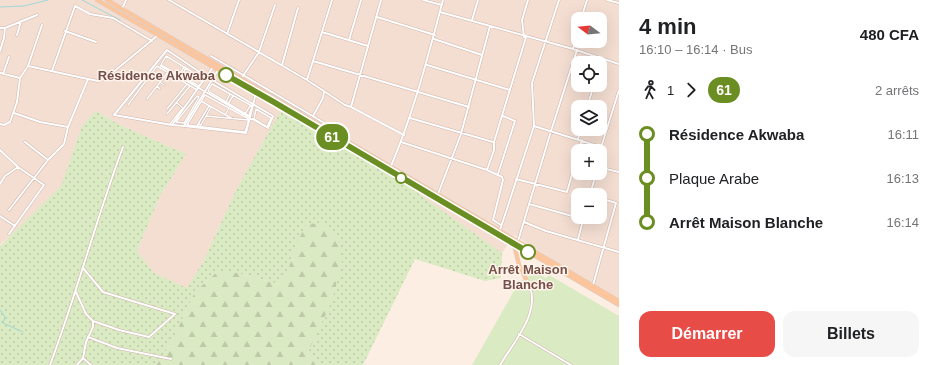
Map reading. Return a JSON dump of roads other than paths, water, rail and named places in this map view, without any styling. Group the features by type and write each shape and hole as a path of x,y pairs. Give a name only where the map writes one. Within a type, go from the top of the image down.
{"main road":[{"path":"97,0 212,68 619,301"},
{"path":"106,0 215,62 339,137 500,230 516,243 619,305"},
{"path":"516,243 519,265 526,279"}],"street":[{"path":"122,9 126,0"},
{"path":"169,0 282,65 345,105 404,135"},
{"path":"227,34 239,0"},
{"path":"307,80 332,0"},
{"path":"349,40 361,0"},
{"path":"351,107 381,0"},
{"path":"423,0 442,6"},
{"path":"391,166 404,135 419,91 434,39 443,0"},
{"path":"472,20 478,0"},
{"path":"487,170 494,150 494,142 503,116 525,37 522,20 528,0"},
{"path":"500,230 534,126 532,83 559,0"},
{"path":"583,12 587,0"},
{"path":"607,0 619,3"},
{"path":"243,76 259,52 275,5"},
{"path":"52,71 75,6 90,14 112,18 152,41"},
{"path":"282,65 298,8"},
{"path":"440,12 596,56"},
{"path":"0,28 5,28 36,15"},
{"path":"377,18 435,35"},
{"path":"17,35 20,21"},
{"path":"0,124 4,126 10,122 14,113 20,78 28,66 42,25"},
{"path":"438,194 461,134 490,26"},
{"path":"0,51 5,28"},
{"path":"65,31 96,42"},
{"path":"322,32 368,46"},
{"path":"28,66 98,81 106,78 157,36"},
{"path":"434,39 482,55"},
{"path":"249,119 246,133 184,126 114,115 167,50 207,77 253,104 273,116 268,128 249,119 205,95 187,125 198,125 245,132 249,119 253,104 256,93"},
{"path":"516,243 536,185 550,131 577,50"},
{"path":"166,56 204,79 199,86 180,76 161,65 166,56"},
{"path":"211,56 338,131 339,137"},
{"path":"9,57 2,73 20,78"},
{"path":"313,60 468,107"},
{"path":"607,60 619,64"},
{"path":"171,124 207,77 215,62"},
{"path":"427,65 510,90"},
{"path":"128,105 157,66 197,90 171,124"},
{"path":"161,66 249,119"},
{"path":"184,126 221,66"},
{"path":"180,76 185,67"},
{"path":"147,99 168,72"},
{"path":"9,210 48,160 64,144 68,127 88,79"},
{"path":"156,82 160,89"},
{"path":"158,84 164,85"},
{"path":"167,109 187,84"},
{"path":"212,84 233,96 252,106 249,116 208,91 212,84"},
{"path":"167,114 190,86"},
{"path":"602,144 619,90"},
{"path":"313,116 323,98 324,92"},
{"path":"227,103 230,94"},
{"path":"197,96 199,96 184,123 176,122 197,96"},
{"path":"227,103 233,96"},
{"path":"176,102 183,108"},
{"path":"201,102 232,118"},
{"path":"198,125 209,106"},
{"path":"245,114 250,106"},
{"path":"198,125 201,125 211,107"},
{"path":"225,115 229,108"},
{"path":"256,109 271,118 267,127 254,119 256,109"},
{"path":"14,113 45,124 68,127"},
{"path":"206,116 249,119"},
{"path":"498,174 515,121 503,116"},
{"path":"410,118 461,134 494,142"},
{"path":"534,126 593,144"},
{"path":"581,144 582,140"},
{"path":"25,142 48,160"},
{"path":"401,142 498,174 503,180 492,220 502,226"},
{"path":"50,365 83,267 98,216 123,147"},
{"path":"0,151 18,167 44,185 9,234"},
{"path":"0,184 5,176 18,167"},
{"path":"607,169 619,172"},
{"path":"516,179 567,192 571,177"},
{"path":"592,286 616,203 607,200"},
{"path":"529,204 571,215"},
{"path":"0,216 15,227"},
{"path":"524,222 546,231 619,252"},
{"path":"578,240 582,224"},
{"path":"75,291 86,314 93,321 119,330 149,337 175,314 103,292 83,267"},
{"path":"500,365 531,311 533,304 532,293 526,279"},
{"path":"77,365 83,358 88,338 93,327 93,321"},
{"path":"518,334 571,365"},
{"path":"88,338 117,348 170,359"},
{"path":"83,358 91,365"}],"waterway":[{"path":"0,7 24,6 48,0"},
{"path":"82,0 120,20"},
{"path":"0,310 5,317 3,323 23,332"}],"place":[{"name":"Résidence Akwaba","path":"226,75"},
{"name":"Arrêt Maison Blanche","path":"528,252"}]}
